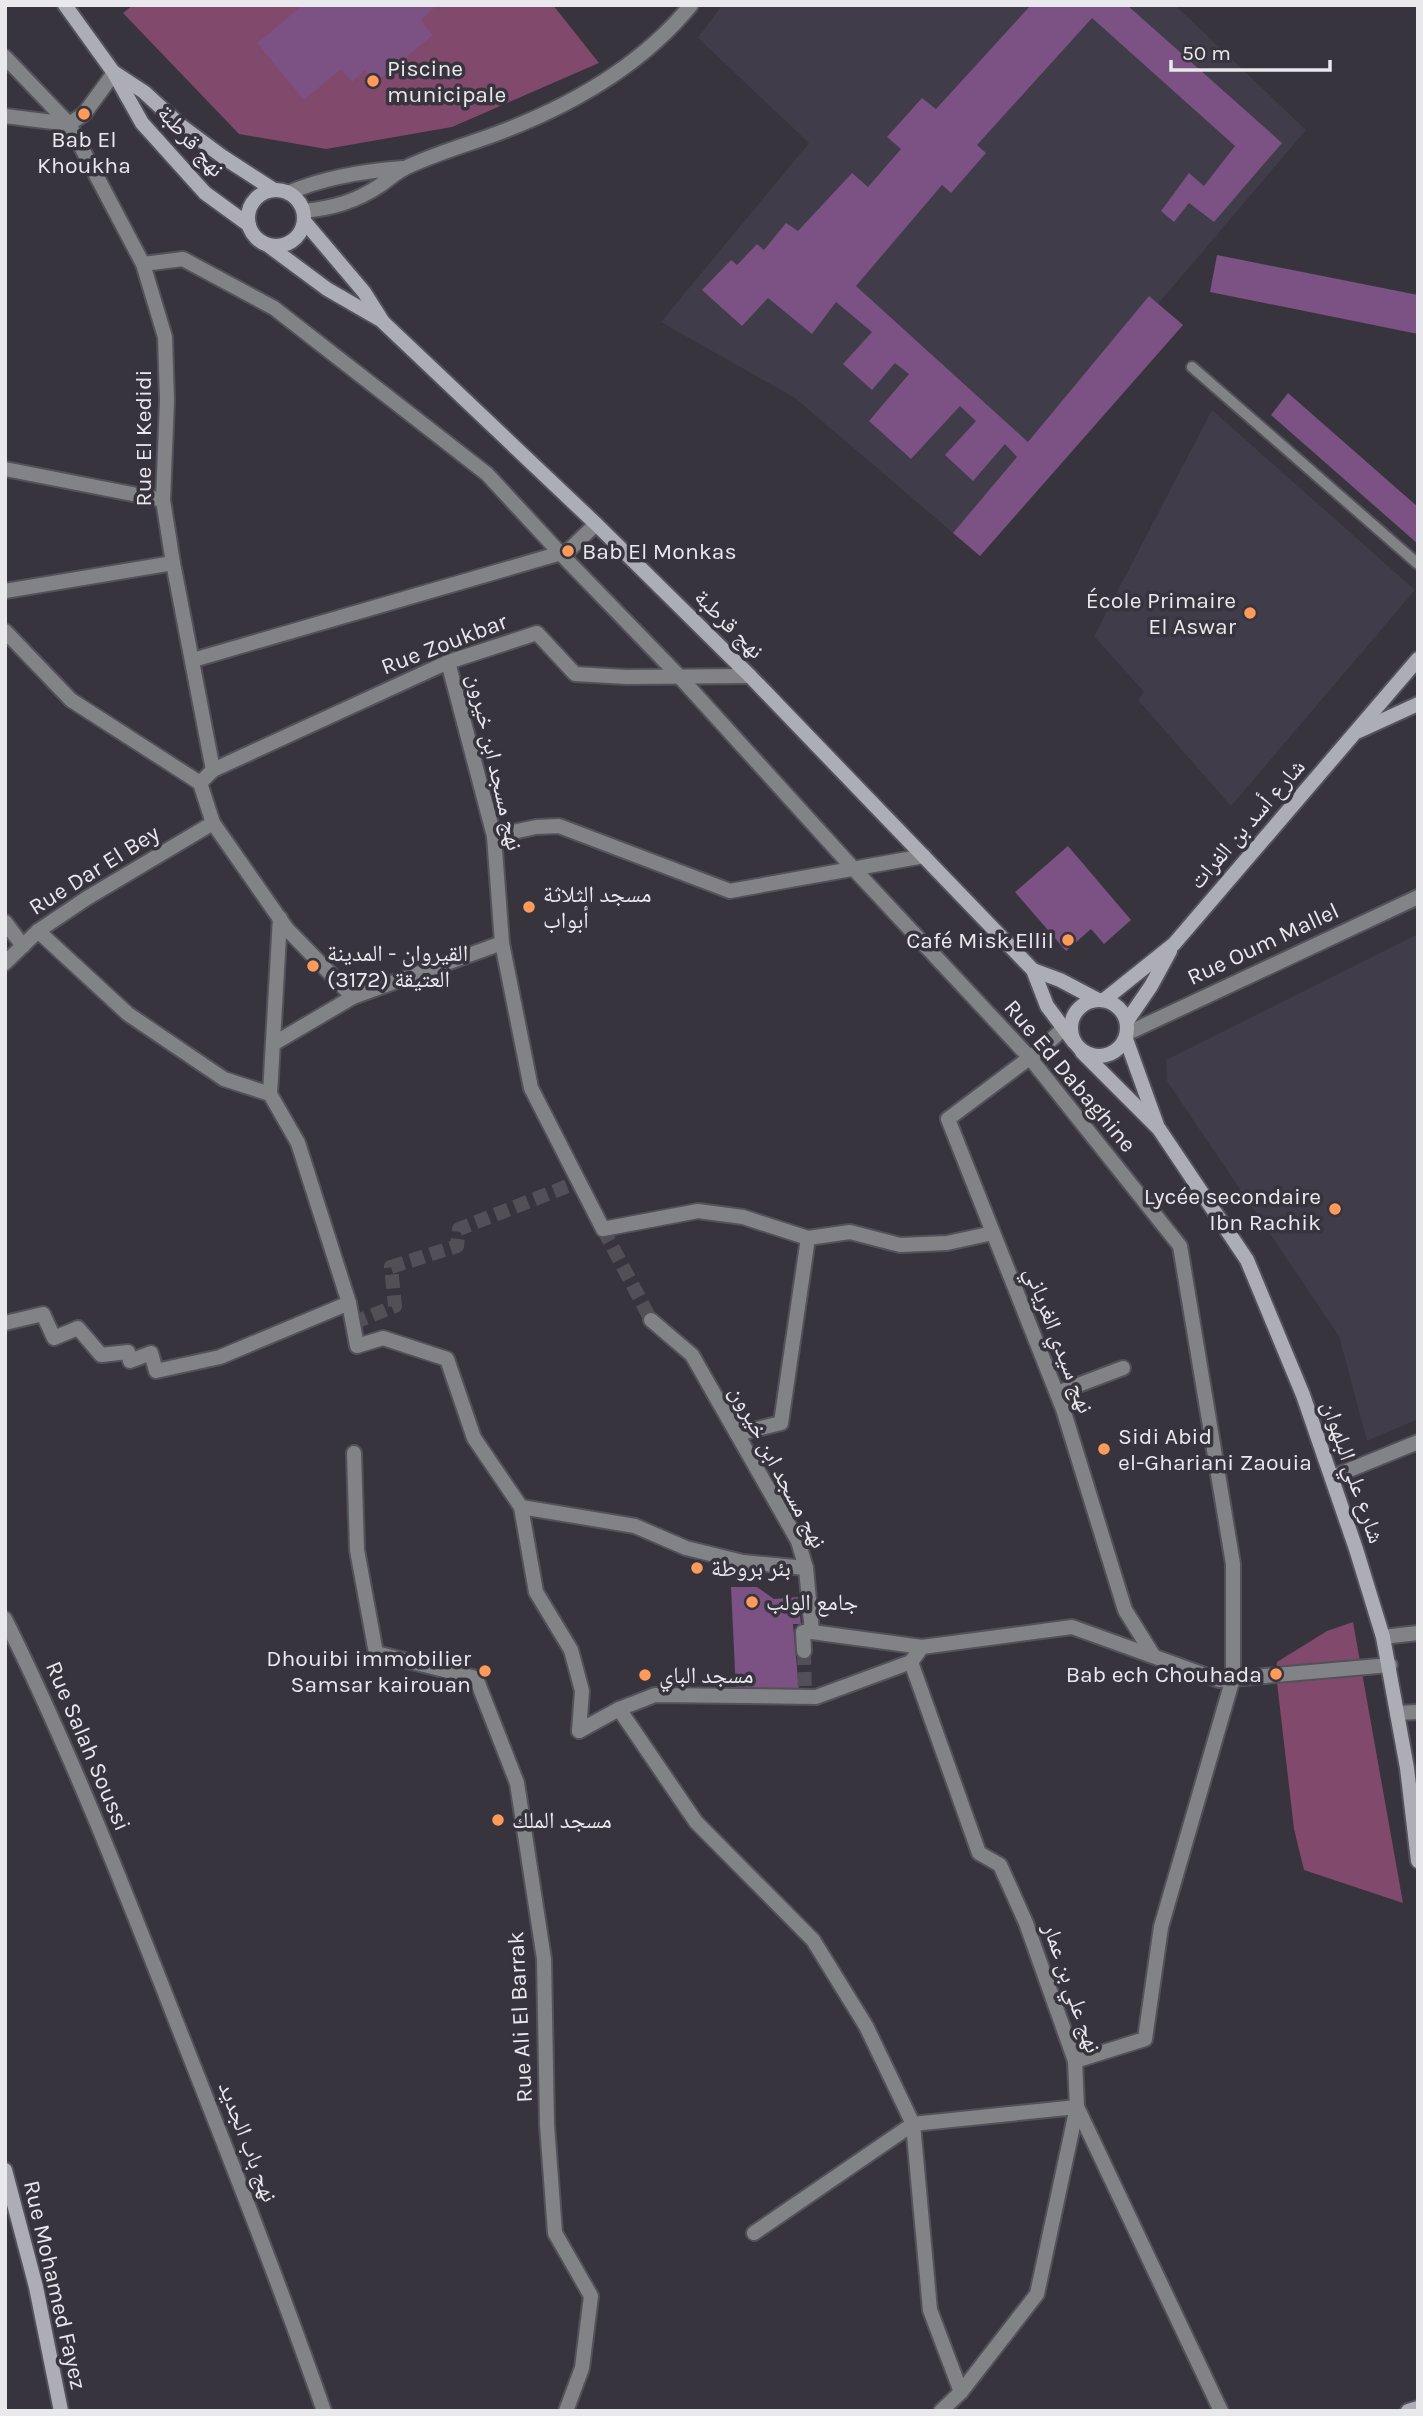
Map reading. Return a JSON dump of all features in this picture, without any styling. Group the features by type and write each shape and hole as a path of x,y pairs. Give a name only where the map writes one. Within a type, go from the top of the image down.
{"street":[{"name":"نهج قرطبة","path":"65,5 114,73 142,123 205,192 249,225"},
{"path":"304,216 352,202 404,168 550,111 609,78 641,55 677,22 691,5"},
{"name":"Rue El Kedidi","path":"5,57 69,124 143,264 164,337 167,400 163,500 213,769"},
{"name":"نهج قرطبة","path":"114,73 144,92 180,125 223,157 281,191"},
{"path":"5,116 69,124 84,114 114,73"},
{"path":"281,191 301,204 304,216 302,230 288,244 268,246 253,234 248,215 257,198 265,192 281,191 372,170 404,168"},
{"name":"نهج قرطبة","path":"304,216 364,292 383,322"},
{"name":"نهج قرطبة","path":"268,246 327,289 383,322 596,524 750,676 1033,970"},
{"name":"Rue Ed Dabaghine","path":"143,264 183,259 274,308 487,474 679,676 1030,1058 1181,1246 1233,1564 1233,1678 1161,1927 1145,2039 1075,2061"},
{"path":"5,469 163,500"},
{"path":"193,660 568,551 596,524"},
{"path":"5,591 173,563"},
{"path":"5,631 71,700 200,783 213,823 280,918 353,996"},
{"name":"Rue Zoukbar","path":"200,783 213,769 449,662 537,633 575,674 627,677 750,676"},
{"name":"شارع أسد بن الفرات","path":"1174,944 1418,659"},
{"name":"نهج مسجد ابن خيرون","path":"449,662 494,836 502,943 531,1088 603,1229 698,1211 744,1217 808,1238"},
{"path":"1354,733 1418,704"},
{"name":"Rue Dar El Bey","path":"5,963 38,931 87,898 213,823"},
{"path":"494,836 536,827 559,826 730,891 924,856"},
{"name":"Rue Oum Mallel","path":"1127,1031 1418,897"},
{"path":"280,918 270,1094 298,1143 349,1303 357,1346 383,1338 447,1359 474,1438 520,1507 536,1592 571,1650 582,1691 579,1731 619,1709 655,1695 816,1697 911,1662 922,1647"},
{"path":"5,922 23,946"},
{"path":"38,931 128,1014 224,1079 270,1094"},
{"path":"273,1044 353,996 502,943"},
{"path":"1174,944 1120,1048 1102,1057 1091,1056 1078,1047 1071,1031 1077,1010 1086,1003 1100,1000 1174,944"},
{"path":"1033,970 1114,1004 1122,1011 1159,1129"},
{"path":"1033,970 1047,1006 1063,1029 1159,1129"},
{"path":"1030,1058 1063,1029"},
{"name":"نهج سيدي الغرياني","path":"1030,1058 948,1119 1057,1393 1125,1610 1153,1655"},
{"name":"شارع علي البلهوان","path":"1159,1129 1247,1260 1303,1395 1332,1477 1390,1665 1397,1713 1412,1770 1418,1861"},
{"path":"737,1434 781,1423 808,1238 850,1232 900,1245 947,1243 992,1233"},
{"path":"5,1323 43,1314 54,1338 78,1328 101,1355 128,1352 130,1361 151,1353 156,1371 220,1357 349,1303"},
{"name":"نهج مسجد ابن خيرون","path":"651,1320 692,1354 798,1541 806,1568 812,1632"},
{"path":"1057,1393 1123,1368"},
{"path":"1332,1477 1418,1442"},
{"name":"Rue Ali El Barrak","path":"355,1453 357,1550 376,1653 476,1678 517,1783 544,1959 547,2125 555,2233 591,2296 582,2368 566,2411"},
{"path":"520,1507 635,1526 686,1548 743,1562 806,1568"},
{"name":"Rue Salah Soussi","path":"5,1619 47,1704 125,1892"},
{"path":"804,1651 803,1632 922,1647 1072,1627 1219,1680 1390,1665"},
{"path":"1383,1637 1418,1633"},
{"name":"نهج علي بن عمار","path":"911,1662 979,1853 1000,1865 1026,1923 1075,2061 1077,2107 1221,2411"},
{"path":"619,1709 696,1822 813,1940 866,2026 913,2123 930,2310 961,2392"},
{"path":"1397,1713 1418,1712"},
{"name":"نهج باب الجديد","path":"125,1892 285,2297 324,2411"},
{"path":"754,2233 913,2123 1077,2107 1037,2294 961,2392 941,2411"},
{"name":"Rue Mohamed Fayez","path":"5,2170 36,2287 61,2411"},
{"path":"1408,2411 1418,2408"}],"lane":[{"path":"1192,367 1418,565"}],"shaded area":[{"name":"Piscine municipale","path":"133,5 553,5 599,63 452,127 326,149 239,134 123,13"},
{"path":"722,5 1175,5 1306,130 1158,304 1183,325 980,556 795,398 661,322 809,143 698,38"},
{"name":"École Primaire El Aswar","path":"1212,410 1415,590 1231,806 1138,700 1144,692 1094,636"},
{"name":"Lycée secondaire Ibn Rachik","path":"1418,934 1418,1419 1367,1441 1339,1336 1167,1081 1166,1060"},
{"path":"1353,1622 1403,1903 1304,1870 1294,1829 1276,1674 1277,1662 1327,1631"}],"building":[{"path":"303,5 432,5 434,8 421,20 433,35 375,83 365,70 352,82 341,69 304,100 257,43"},
{"path":"1031,5 1127,5 1282,143 1214,222 1189,203 1174,222 1161,211 1189,173 1204,186 1235,146 1092,18 977,145 986,153 951,193 942,185 856,286 1028,442 1149,296 1183,325 980,556 953,533 1017,457 1005,444 973,481 945,455 976,421 960,406 911,459 869,421 909,374 895,363 872,390 843,364 872,332 836,302 812,334 768,298 742,326 702,290 731,260 737,265 757,244 764,250 786,223 798,231 852,173 868,187 901,149 887,137 922,98 936,109"},
{"path":"1217,255 1418,295 1418,334 1210,292"},
{"path":"1288,393 1418,507 1418,544 1271,415"},
{"path":"1068,846 1131,920 1104,944 1091,929 1066,951 1015,892"},
{"path":"731,1587 757,1587 774,1599 798,1597 801,1624 793,1624 799,1690 736,1692"}],"tunnel":[{"path":"353,1323 395,1306 391,1267 457,1246 459,1229 578,1182"},
{"path":"603,1229 651,1320"},
{"path":"804,1651 805,1697"}],"place":[{"name":"Piscine municipale","path":"373,81"},
{"name":"Bab El Khoukha","path":"84,114"},
{"name":"Bab El Monkas","path":"568,551"},
{"name":"École Primaire El Aswar","path":"1250,613"},
{"name":"مسجد الثلاثة أبواب","path":"529,907"},
{"name":"Café Misk Ellil","path":"1068,940"},
{"name":"القيروان - المدينة العتيقة (3172)","path":"313,966"},
{"name":"Lycée secondaire Ibn Rachik","path":"1335,1209"},
{"name":"Sidi Abid el-Ghariani Zaouia","path":"1104,1449"},
{"name":"بئر بروطة","path":"697,1568"},
{"name":"جامع الولب","path":"752,1602"},
{"name":"Dhouibi immobilier Samsar kairouan","path":"485,1671"},
{"name":"Bab ech Chouhada","path":"1276,1674"},
{"name":"مسجد الباي","path":"645,1675"},
{"name":"مسجد الملك","path":"498,1820"}]}
